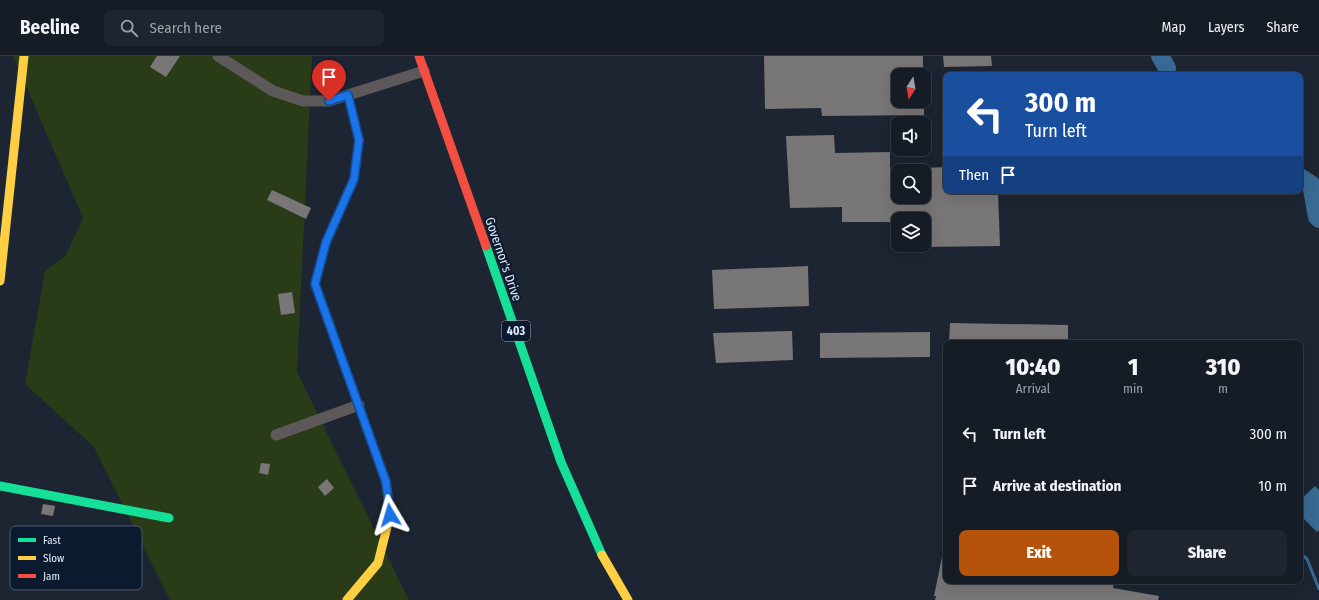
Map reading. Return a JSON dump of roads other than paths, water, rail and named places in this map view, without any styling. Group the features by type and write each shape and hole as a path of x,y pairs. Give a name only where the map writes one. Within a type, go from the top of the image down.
{"street":[{"path":"0,281 24,56"},
{"path":"218,56 273,91 303,101 329,101 424,71"},
{"name":"Governor's Drive","path":"419,56 561,462 598,548 628,600"},
{"path":"347,600 378,563 390,515 386,482 315,284 326,242 354,179 359,140 348,95"},
{"path":"276,435 359,405"},
{"path":"0,486 169,518"}],"water":[{"path":"1315,486 1319,490 1319,530 1317,532 1303,518 1303,497"}],"waterway":[{"path":"1160,56 1167,68 1166,72"},
{"path":"1303,179 1311,184 1317,217 1319,219"},
{"path":"1303,556 1307,559 1319,589"}]}
